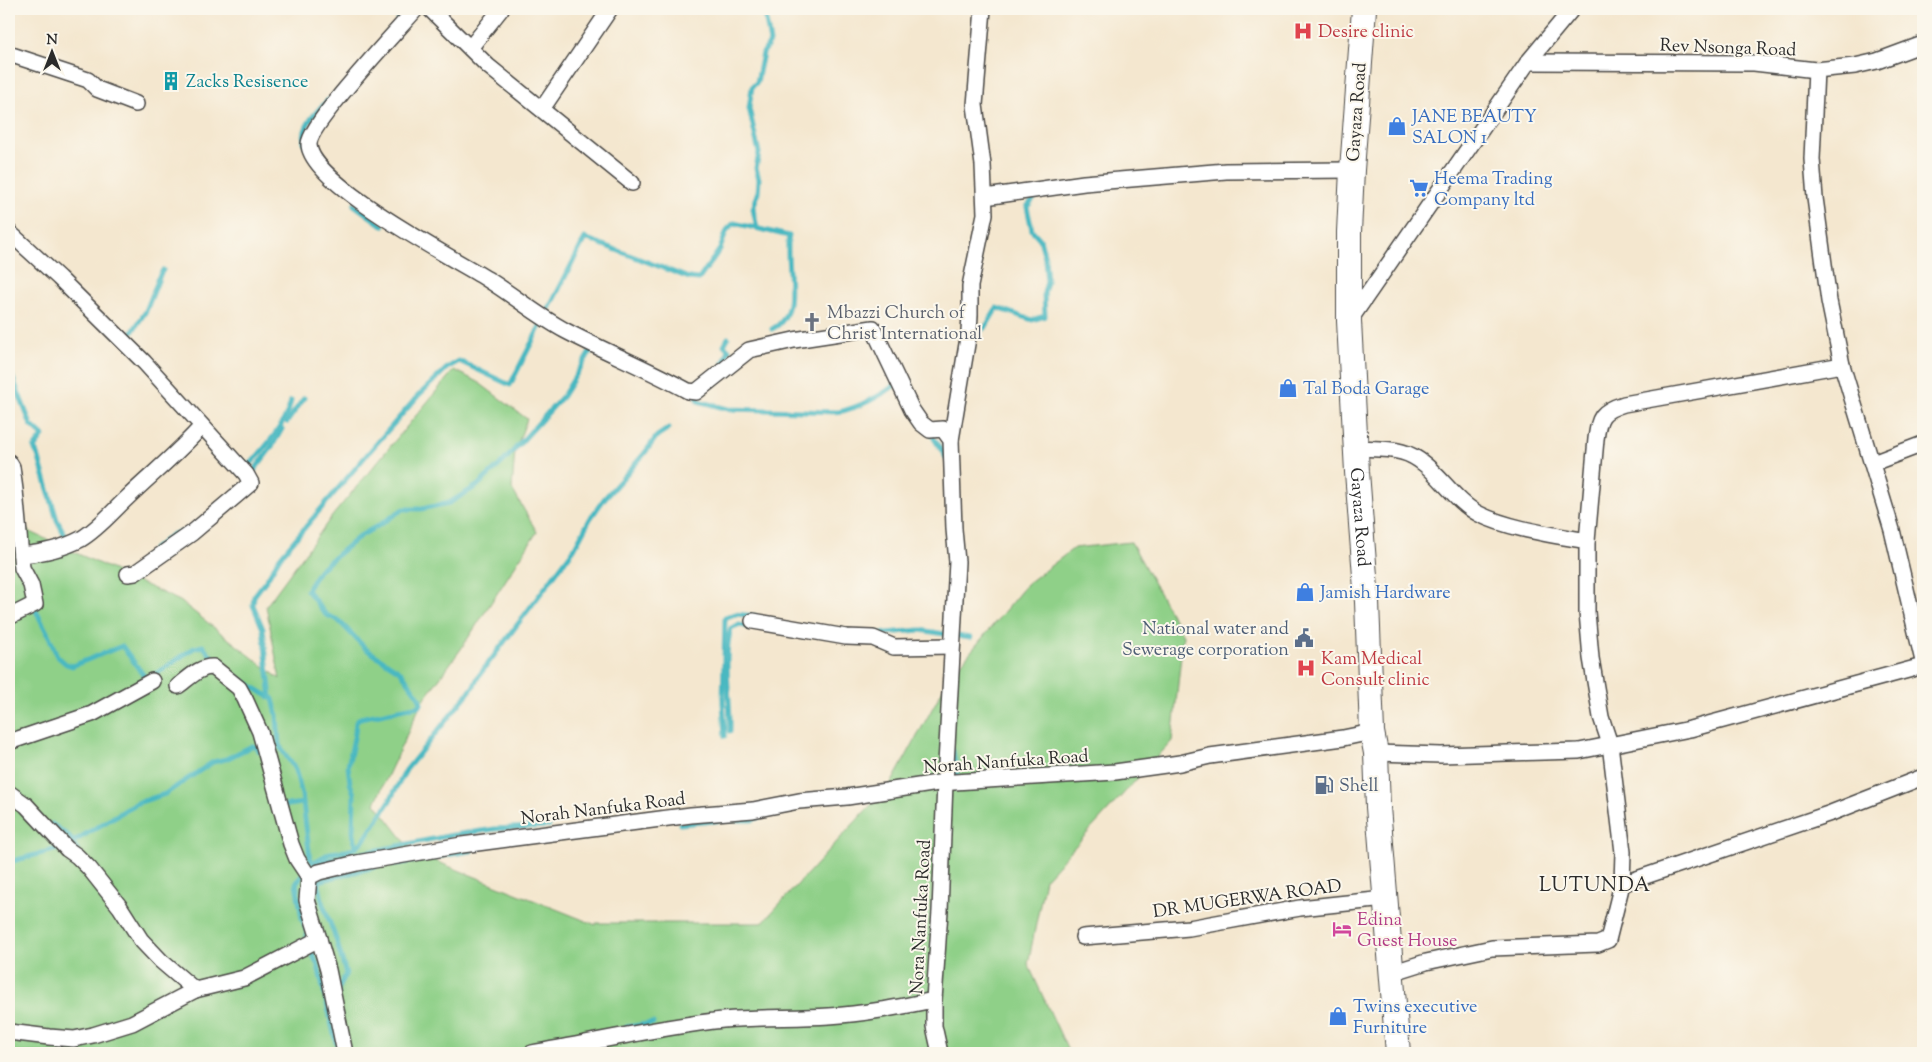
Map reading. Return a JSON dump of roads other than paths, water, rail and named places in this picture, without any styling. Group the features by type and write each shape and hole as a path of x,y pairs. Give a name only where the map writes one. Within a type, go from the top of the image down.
{"main road":[{"name":"Gayaza Road","path":"1364,9 1349,232 1349,322 1378,807 1398,1053"}],"street":[{"path":"416,9 329,109 310,136 309,148 312,155 342,188 376,212 506,291 539,316 688,391 696,392 749,350 794,340 873,328 916,418 930,430 943,429 951,440"},
{"path":"430,9 510,84 632,184"},
{"path":"470,48 501,9"},
{"path":"542,109 610,9"},
{"name":"Nora Nanfuka Road","path":"940,1053 934,1026 934,1000 941,905 945,783 957,562 951,440 968,332 970,286 984,225 986,197 975,104 983,9"},
{"path":"1349,322 1528,62 1572,9"},
{"name":"Rev Nsonga Road","path":"1528,62 1754,63 1816,70 1856,66 1877,61 1923,44"},
{"path":"9,54 88,80 97,89 136,104"},
{"path":"1816,70 1812,159 1815,198 1829,301 1842,365 1892,530 1923,661"},
{"path":"986,197 1084,183 1226,171 1352,170"},
{"path":"9,232 59,278 144,362 246,474 251,482 192,533 135,573 128,574"},
{"path":"1391,972 1426,962 1492,948 1598,944 1608,940 1612,931 1622,884 1623,852 1610,744 1601,717 1591,658 1587,612 1587,541 1598,424 1602,415 1610,408 1745,381 1842,365"},
{"path":"21,555 58,548 81,539 95,529 153,476 202,426"},
{"path":"1873,463 1923,444"},
{"path":"1356,448 1388,449 1404,452 1429,467 1460,501 1480,514 1509,524 1587,541"},
{"path":"9,462 12,466 15,490 22,568 31,585 35,604 9,617"},
{"path":"753,621 846,637 873,638 894,647 952,646"},
{"name":"Norah Nanfuka Road","path":"309,877 319,872 357,863 462,844 691,815 753,810 799,801 945,783 1115,772 1180,763 1210,756 1343,738 1441,755 1579,751 1690,729 1923,666"},
{"path":"178,686 202,669 214,668 239,688 260,732 291,844 297,860 309,877 307,900 328,970 345,1053"},
{"path":"9,742 92,714 152,681"},
{"path":"1622,884 1831,813 1923,777"},
{"path":"9,793 26,805 67,849 89,868 120,907 141,940 161,961 195,990"},
{"name":"DR MUGERWA ROAD","path":"1083,937 1189,928 1300,908 1385,898"},
{"path":"9,1032 74,1039 93,1035 132,1023 195,990 244,978 319,939"},
{"path":"532,1053 676,1026 757,1017 828,1016 867,1013 892,1010 934,1000"}],"waterway":[{"path":"398,23 399,9"},
{"path":"757,228 753,209 758,193 759,179 756,168 759,153 749,108 752,87 757,82 763,53 770,42 764,9"},
{"path":"305,145 305,132 310,120 328,100"},
{"path":"971,335 985,328 997,308 1032,320 1045,316 1044,293 1047,282 1045,258 1040,239 1032,230 1027,207 1037,194"},
{"path":"354,205 383,226"},
{"path":"271,698 263,629 253,605 254,596 280,557 418,396 447,368 459,361 510,385 585,238 689,278 699,279 720,249 727,230 734,223 789,236 790,287 787,312 781,322 772,329"},
{"path":"157,280 163,270"},
{"path":"127,340 146,311 159,278"},
{"path":"724,362 729,350 724,345 728,338"},
{"path":"355,848 353,831 354,794 350,783 348,766 356,722 360,718 419,706 421,704 419,697 401,672 366,649 338,620 326,615 307,590 319,570 360,536 403,509 421,509 449,503 477,486 504,461 563,396 592,349"},
{"path":"9,368 31,425 43,436 34,448 38,455 57,520 68,541 70,540"},
{"path":"697,395 698,401 728,409 838,412 868,401 896,384"},
{"path":"287,422 304,398"},
{"path":"246,467 273,437 284,419 291,401"},
{"path":"316,861 330,853 355,848 364,840 389,802 406,770 474,686 478,677 574,549 590,519 604,499 644,454 657,436 669,428"},
{"path":"250,476 271,448 282,429"},
{"path":"930,432 947,459"},
{"path":"153,550 173,534 185,532"},
{"path":"35,606 57,656 66,664 72,666 122,646 147,680 194,648 203,646 219,665"},
{"path":"725,736 723,702 725,618 735,614 755,616"},
{"path":"730,731 727,666 728,641 731,628 738,625 754,627"},
{"path":"874,634 920,630 970,638"},
{"path":"236,677 273,699 277,715 279,745 295,769 302,795 310,858 313,863"},
{"path":"71,843 137,803 165,794 213,762 226,759 252,746 257,747 259,751"},
{"path":"953,751 957,776"},
{"path":"281,806 303,803"},
{"path":"680,824 752,820 770,813"},
{"path":"52,824 69,836 77,850"},
{"path":"313,863 453,835 495,829 549,826"},
{"path":"9,862 61,848"},
{"path":"395,864 471,851"},
{"path":"338,993 338,989 346,974 323,904 318,881 375,867"},
{"path":"303,874 296,883 302,919 307,931 307,939 304,941"},
{"path":"309,946 318,966 336,1043"},
{"path":"627,1027 653,1023"},
{"path":"512,1053 532,1050"}],"place":[{"name":"Desire clinic","path":"1303,31"},
{"name":"Zacks Resisence","path":"171,81"},
{"name":"JANE BEAUTY SALON 1","path":"1397,126"},
{"name":"Heema Trading Company ltd","path":"1419,188"},
{"name":"Mbazzi Church of Christ International","path":"812,322"},
{"name":"Tal Boda Garage","path":"1288,388"},
{"name":"Jamish Hardware","path":"1305,592"},
{"name":"National water and Sewerage corporation","path":"1304,638"},
{"name":"Kam Medical Consult clinic","path":"1306,668"},
{"name":"Shell","path":"1324,785"},
{"name":"Edina Guest House","path":"1342,929"},
{"name":"Twins executive Furniture","path":"1338,1016"}],"district":[{"name":"LUTUNDA","path":"1595,884"}]}
